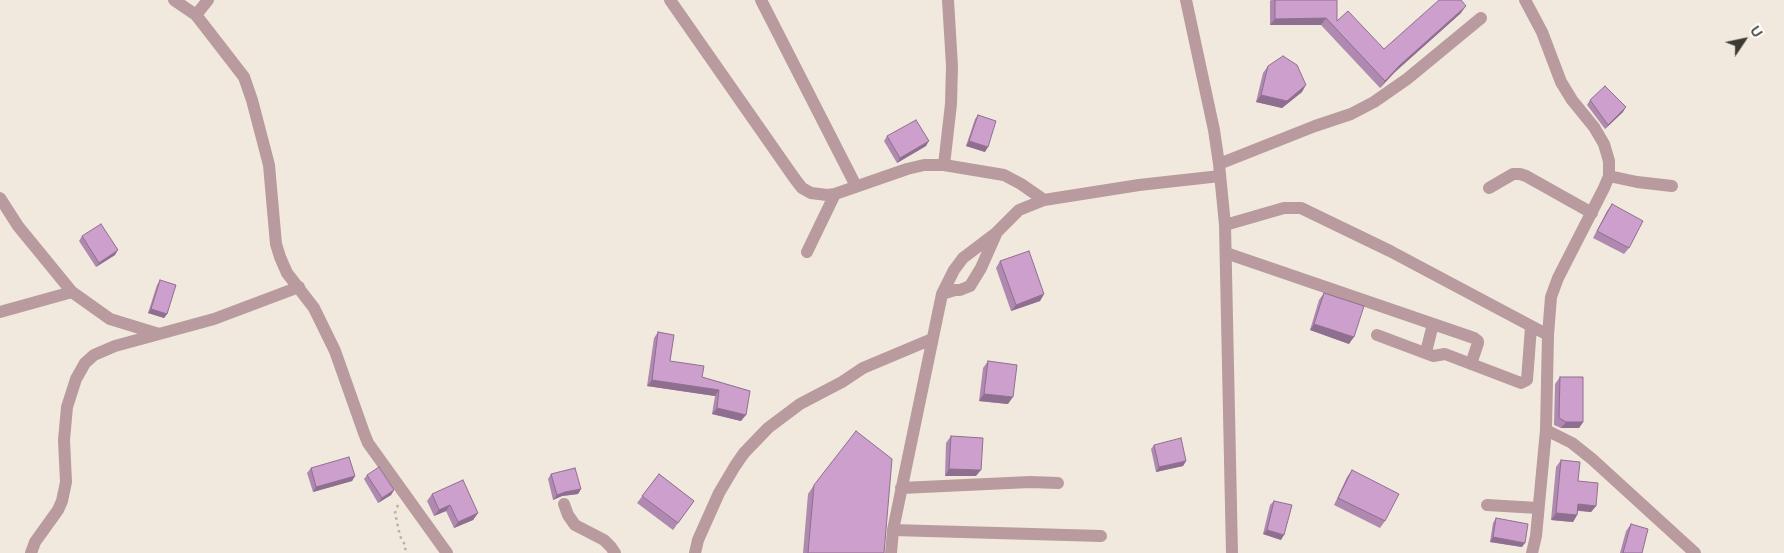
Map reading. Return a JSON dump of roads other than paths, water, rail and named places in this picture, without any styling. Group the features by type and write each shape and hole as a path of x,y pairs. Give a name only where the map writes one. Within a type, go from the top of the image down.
{"street":[{"path":"174,0 196,15 240,71 248,85 269,165 276,244 287,273 314,308 335,350 364,433 399,487 447,553"},
{"path":"196,15 208,0"},
{"path":"670,0 795,179 802,188 811,193 835,194 906,169 924,165 944,165 1004,175 1044,200"},
{"path":"761,0 856,186"},
{"path":"944,165 950,104 951,58 948,0"},
{"path":"1186,0 1214,130 1225,225 1232,553"},
{"path":"1524,0 1542,32 1560,82 1601,138 1609,161 1609,176 1592,213 1572,249 1554,289 1550,306 1546,430 1536,536 1532,553"},
{"path":"891,553 893,530 901,488 942,294 954,270 964,258 996,234 1020,210 1044,200 1220,170 1315,126 1352,114 1374,102 1407,79 1481,18"},
{"path":"1489,188 1514,174 1520,174 1592,213"},
{"path":"1609,176 1637,182 1672,186"},
{"path":"807,252 835,194"},
{"path":"0,198 18,226 72,292 110,319 161,335"},
{"path":"1225,225 1284,208 1301,208 1390,251 1548,336"},
{"path":"942,294 960,290 973,282 996,234"},
{"path":"1226,254 1478,341 1472,364"},
{"path":"30,553 62,501 66,482 64,440 67,407 76,379 94,355 115,346 161,335 236,312 299,288"},
{"path":"0,312 72,292"},
{"path":"1426,352 1433,324"},
{"path":"1377,335 1433,356 1443,353 1513,381 1524,383 1526,380 1531,327"},
{"path":"694,553 719,494 735,466 744,453 768,428 800,404 842,382 863,368 932,339"},
{"path":"1546,430 1572,443 1592,458 1695,553"},
{"path":"901,488 1030,482 1058,484"},
{"path":"564,504 568,515 575,525 604,540 615,553"},
{"path":"1487,505 1538,508"},
{"path":"893,530 1101,536"}]}
